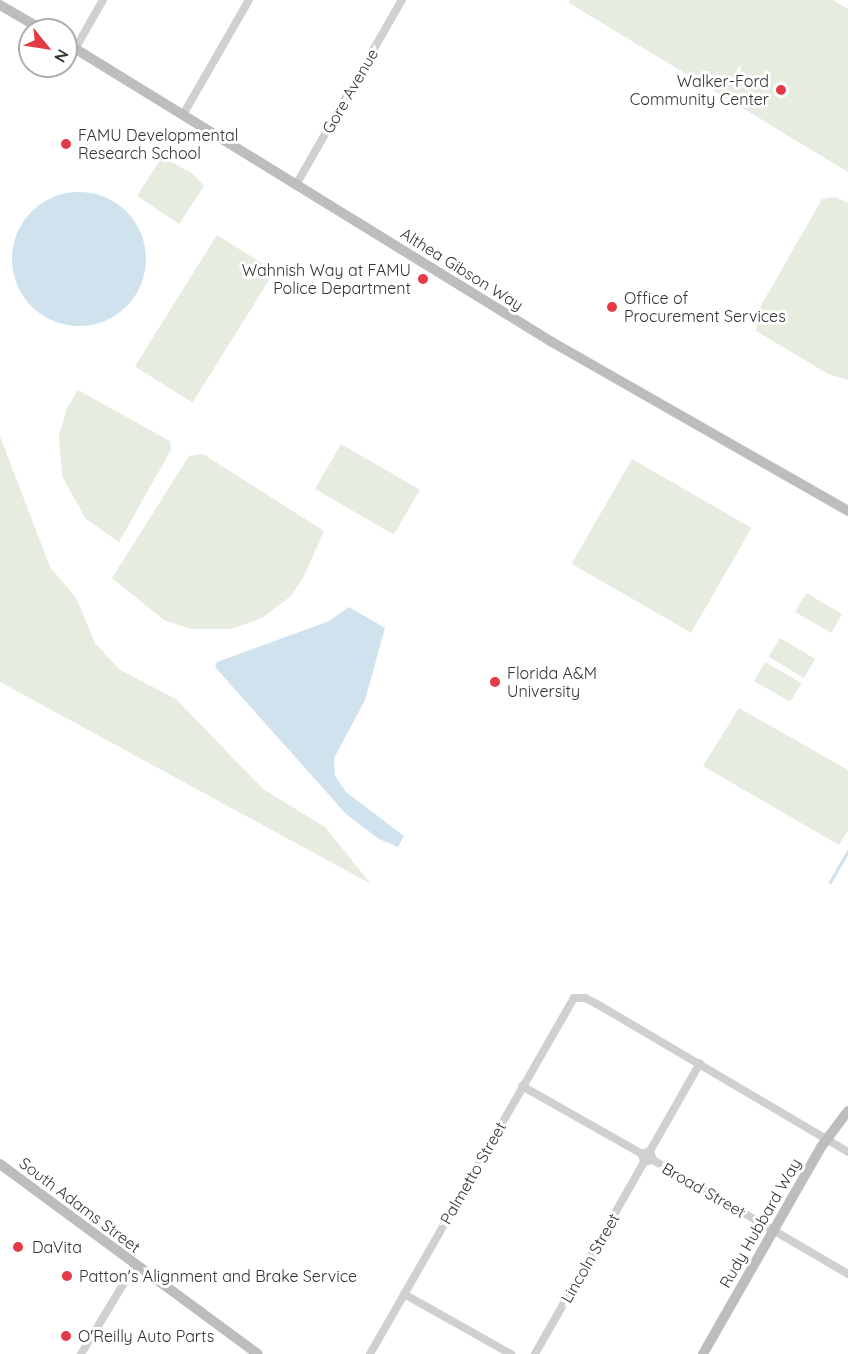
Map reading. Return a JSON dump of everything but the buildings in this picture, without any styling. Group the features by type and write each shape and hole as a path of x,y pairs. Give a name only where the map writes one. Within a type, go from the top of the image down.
{"street":[{"path":"78,35 103,0"},
{"path":"184,113 249,0"},
{"name":"Gore Avenue","path":"297,183 402,0"},
{"path":"0,5 22,18"},
{"name":"Althea Gibson Way","path":"78,51 184,113 546,338 847,509"},
{"name":"Palmetto Street","path":"370,1354 569,1006 581,997 700,1063"},
{"path":"700,1063 829,1138 848,1152"},
{"name":"Lincoln Street","path":"535,1354 700,1063"},
{"name":"Broad Street","path":"522,1086 848,1274"},
{"name":"Rudy Hubbard Way","path":"703,1354 773,1231 829,1138 848,1111"},
{"name":"South Adams Street","path":"0,1164 258,1354"},
{"path":"81,1354 135,1265"},
{"path":"404,1294 511,1354"}],"shaded area":[{"name":"Walker-Ford Community Center","path":"570,0 833,0 848,9 848,172 569,3"},
{"path":"162,157 192,173 204,186 179,224 137,196"},
{"path":"836,197 848,203 848,380 828,374 756,331 758,311 822,199"},
{"path":"217,235 275,271 193,402 135,366"},
{"path":"78,390 170,441 171,450 119,542 86,519 62,476 59,436 67,408"},
{"path":"0,436 50,567 76,598 95,643 120,670 176,699 263,789 325,827 371,884 0,682"},
{"path":"341,444 420,490 394,535 315,489"},
{"path":"203,454 324,531 304,576 291,596 262,618 231,629 190,629 164,620 112,578 189,456"},
{"path":"632,459 752,528 691,633 572,564"},
{"path":"806,593 842,614 831,633 795,612"},
{"path":"780,638 815,659 804,678 769,657"},
{"path":"765,662 801,683 790,702 754,681"},
{"path":"739,708 848,770 848,830 839,845 703,766"}],"water":[{"path":"79,192 105,197 127,211 141,233 146,259 141,285 127,307 105,321 79,326 53,321 31,307 17,285 12,259 17,233 31,211 53,197"},
{"path":"349,607 385,628 365,700 334,758 335,776 346,792 404,836 398,847 379,839 346,814 215,667 217,662 329,621"}],"waterway":[{"path":"830,882 848,851"}],"place":[{"name":"Walker-Ford Community Center","path":"781,90"},
{"name":"FAMU Developmental Research School","path":"66,144"},
{"name":"Wahnish Way at FAMU Police Department","path":"423,279"},
{"name":"Office of Procurement Services","path":"612,307"},
{"name":"Florida A&M University","path":"495,682"},
{"name":"DaVita","path":"18,1247"},
{"name":"Patton's Alignment and Brake Service","path":"67,1276"},
{"name":"O'Reilly Auto Parts","path":"66,1336"}]}
